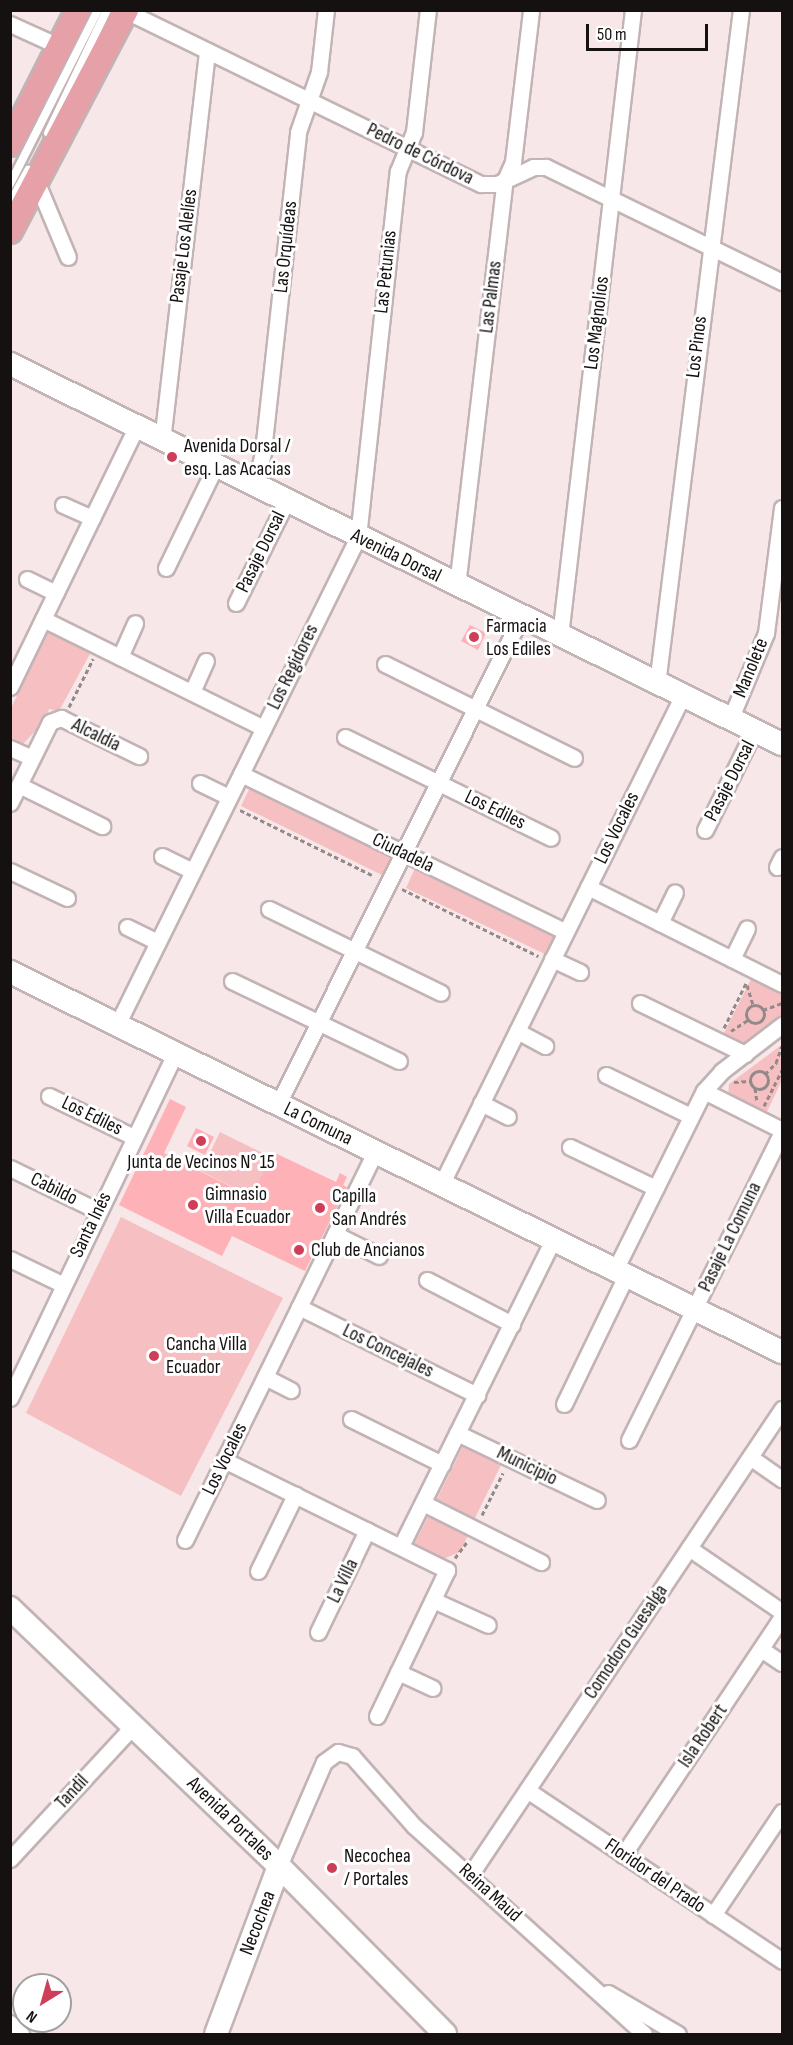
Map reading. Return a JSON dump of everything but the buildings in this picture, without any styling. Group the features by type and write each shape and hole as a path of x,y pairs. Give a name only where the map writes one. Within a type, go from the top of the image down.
{"main road":[{"path":"10,144 78,10"},
{"path":"10,231 38,183 126,11"}],"street":[{"name":"Las Orquídeas","path":"255,487 263,451 298,132 319,72 326,10"},
{"name":"Las Petunias","path":"358,537 398,171 416,123 428,10"},
{"name":"Las Palmas","path":"457,586 505,180 513,162 531,10"},
{"name":"Los Magnolios","path":"560,636 633,10"},
{"name":"Los Pinos","path":"657,684 707,267 712,248 741,10"},
{"name":"Pedro de Córdova","path":"126,11 481,184 505,180 540,166 783,282"},
{"path":"10,24 61,47"},
{"name":"Pasaje Los Alelíes","path":"162,441 207,51"},
{"path":"38,183 68,258"},
{"name":"Avenida Dorsal","path":"10,364 682,697 783,744"},
{"path":"10,687 16,662 43,619 136,428"},
{"path":"166,568 215,467"},
{"name":"Pasaje Dorsal","path":"236,603 286,502"},
{"path":"63,505 92,518"},
{"name":"Manolete","path":"730,720 766,633 783,508"},
{"name":"Los Regidores","path":"117,1025 358,537"},
{"path":"27,579 56,593"},
{"path":"278,1104 521,617"},
{"path":"43,619 264,728"},
{"path":"120,657 135,623"},
{"path":"192,692 206,661"},
{"path":"385,664 573,758"},
{"name":"Los Vocales","path":"441,1185 682,697"},
{"name":"Alcaldía","path":"10,803 50,722 62,718 139,756"},
{"name":"Pasaje Dorsal","path":"705,830 754,731"},
{"name":"Los Ediles","path":"345,737 551,838"},
{"path":"10,748 32,758"},
{"name":"Ciudadela","path":"241,774 566,932"},
{"path":"200,783 229,798"},
{"path":"19,785 102,826"},
{"path":"162,856 193,872"},
{"path":"10,871 66,898"},
{"path":"588,887 732,959 749,976 783,984"},
{"path":"660,923 675,892"},
{"path":"269,909 441,993"},
{"path":"128,927 158,942"},
{"path":"732,959 747,928"},
{"path":"552,959 580,972"},
{"name":"La Comuna","path":"10,972 693,1310 783,1352"},
{"path":"232,981 399,1061"},
{"path":"640,1002 745,1054"},
{"path":"564,1404 656,1188 704,1091 745,1054 776,1038 783,1025"},
{"path":"517,1031 545,1046"},
{"name":"Santa Inés","path":"10,1398 62,1284 175,1054"},
{"path":"606,1075 691,1116"},
{"path":"704,1091 783,1131"},
{"name":"Los Ediles","path":"49,1096 134,1137"},
{"path":"481,1103 508,1117"},
{"name":"Pasaje La Comuna","path":"693,1310 783,1131"},
{"path":"570,1148 656,1188"},
{"name":"Los Vocales","path":"185,1540 375,1152"},
{"name":"Cabildo","path":"10,1168 98,1211"},
{"path":"335,1234 379,1256"},
{"path":"401,1546 553,1240"},
{"path":"10,1259 62,1284"},
{"path":"427,1280 512,1324"},
{"name":"Los Concejales","path":"299,1306 477,1395"},
{"path":"629,1440 693,1310"},
{"path":"265,1377 291,1390"},
{"name":"Comodoro Guesalga","path":"470,1875 783,1409"},
{"path":"351,1419 442,1464"},
{"name":"Municipio","path":"457,1433 597,1500"},
{"path":"750,1457 783,1479"},
{"path":"224,1460 447,1570 377,1716"},
{"path":"258,1571 296,1495"},
{"path":"423,1503 541,1562"},
{"name":"La Villa","path":"318,1632 368,1530"},
{"path":"689,1548 783,1612"},
{"path":"433,1600 488,1625"},
{"name":"Avenida Portales","path":"10,1608 279,1866 445,2034"},
{"name":"Isla Robert","path":"623,1855 783,1617"},
{"path":"761,1649 783,1663"},
{"path":"398,1672 432,1688"},
{"name":"Tandil","path":"10,1859 133,1725"},
{"name":"Necochea","path":"216,2034 279,1866 319,1771 330,1755 338,1752"},
{"name":"Reina Maud","path":"338,1752 352,1756 414,1826 598,1989 644,2034"},
{"name":"Floridor del Prado","path":"527,1790 783,1961"},
{"path":"714,1915 781,1818"},
{"path":"598,1989 638,2008 678,2034"},
{"path":"10,2024 21,2034"}],"lane":[{"path":"10,184 98,10"},
{"path":"45,138 107,10"},
{"path":"10,203 36,157"}],"path":[{"path":"62,718 99,647"},
{"path":"749,976 753,1005"},
{"path":"718,1039 749,976"},
{"path":"753,1005 763,1010 783,1003"},
{"path":"748,1020 747,1011 753,1005"},
{"path":"718,1039 748,1020 759,1022 763,1010"},
{"path":"765,1074 766,1085 761,1089 752,1086 753,1073 765,1074 776,1063 783,1046"},
{"path":"758,1118 783,1070"}],"shaded area":[{"path":"49,631 91,652 59,711 49,709 45,721 22,745 11,741 10,710"},
{"path":"252,783 395,855 384,876 241,806"},
{"path":"416,866 557,933 547,955 406,888"},
{"path":"753,975 782,989 782,1016 741,1046 722,1037"},
{"path":"780,1046 782,1080 765,1116 728,1097 729,1084"},
{"path":"220,1132 271,1157 251,1197 201,1171"},
{"name":"Cancha Villa Ecuador","path":"121,1217 283,1298 181,1496 26,1413"},
{"path":"466,1440 504,1459 473,1522 435,1503"},
{"path":"430,1513 469,1533 460,1552 441,1560 413,1546"}],"place":[{"name":"Avenida Dorsal / esq. Las Acacias","path":"172,457"},
{"name":"Farmacia Los Ediles","path":"474,637"},
{"name":"Junta de Vecinos N° 15","path":"201,1141"},
{"name":"Gimnasio Villa Ecuador","path":"193,1205"},
{"name":"Capilla San Andrés","path":"320,1208"},
{"name":"Club de Ancianos","path":"299,1250"},
{"name":"Cancha Villa Ecuador","path":"154,1356"},
{"name":"Necochea / Portales","path":"332,1868"}]}
